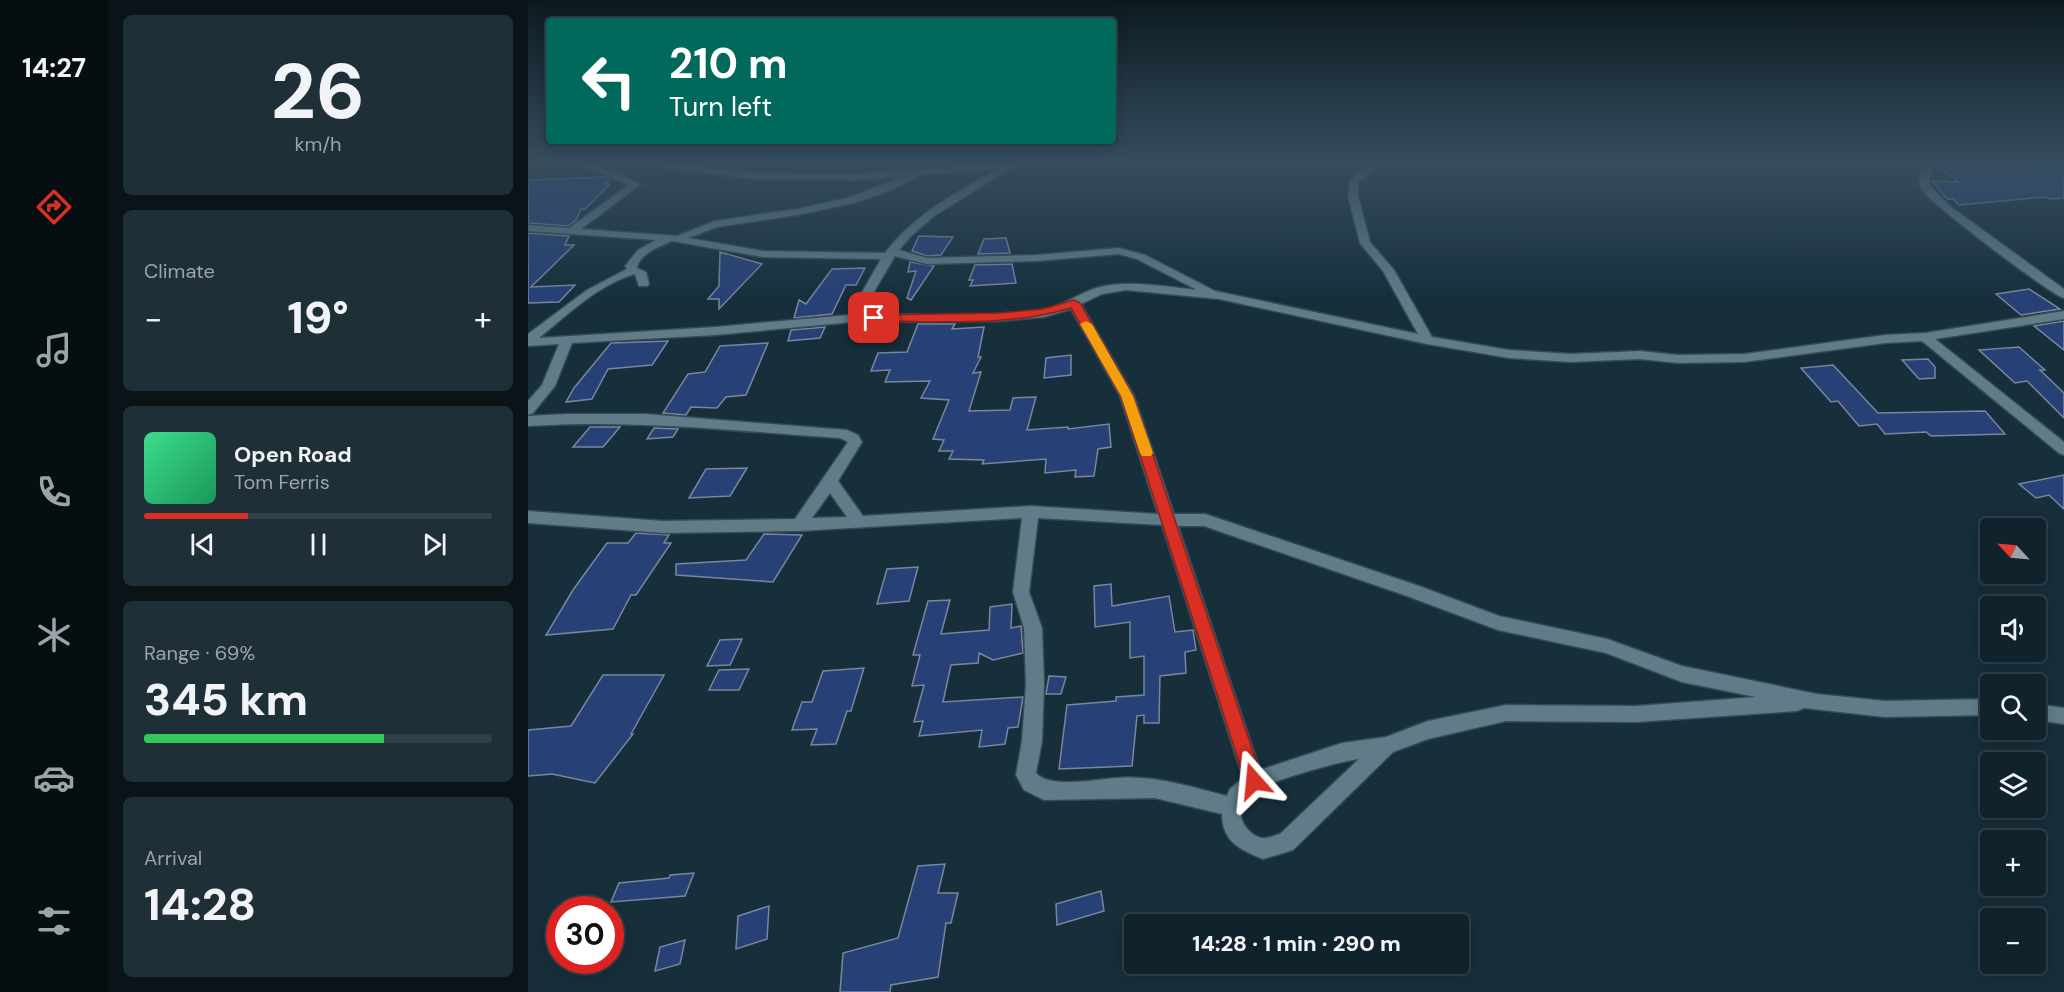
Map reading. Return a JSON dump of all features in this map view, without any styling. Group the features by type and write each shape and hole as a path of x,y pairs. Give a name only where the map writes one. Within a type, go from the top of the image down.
{"street":[{"path":"571,231 604,207"},
{"path":"633,270 631,266 633,261 652,246 703,228 722,222 815,207"},
{"path":"853,318 891,254 908,233 943,207"},
{"path":"1356,207 1365,243 1388,270 1427,340"},
{"path":"1945,207 2064,294"},
{"path":"528,228 675,239 763,254 891,254 927,261 1036,258 1119,251 1141,257 1216,295"},
{"path":"528,341 593,290 611,279 633,270 640,272 643,284"},
{"path":"528,341 715,331 853,318 999,317 1044,313 1074,303 1099,291 1126,287 1216,295 1427,340 1509,354 1571,358 1640,355 1678,359 1744,358 1885,339 1925,337 2064,315"},
{"path":"1074,303 1127,396 1170,520 1254,781"},
{"path":"1925,337 2064,450"},
{"path":"528,410 548,386 567,339"},
{"path":"528,421 571,418 658,420 842,433 853,438 855,442 799,525"},
{"path":"830,482 859,522"},
{"path":"1031,512 1025,544 1021,592 1033,628 1035,684 1032,741 1026,775 1031,783 1044,790 1155,788 1232,807"},
{"path":"528,517 663,527 799,525 1031,512 1205,520 1413,591 1498,623 1607,646 1682,674 1817,702 1885,709 1980,707"},
{"path":"1386,746 1286,843 1275,848 1263,849 1242,839 1235,830 1232,807 1237,796 1254,781 1342,752 1386,746 1428,730 1506,713 1636,714 1817,702"},
{"path":"2046,713 2064,716"}],"building":[{"path":"528,207 587,207 581,209 576,220 568,226 528,223"},
{"path":"528,233 569,236 565,245 574,245 531,287 575,285 559,302 528,303"},
{"path":"919,236 953,237 941,255 927,256 912,251"},
{"path":"1006,238 1010,253 978,254 984,239"},
{"path":"720,252 762,264 719,309 719,299 708,299 719,286"},
{"path":"910,262 934,266 911,300 907,298 916,271 908,272"},
{"path":"1012,264 1016,283 970,286 973,280 969,280 975,265"},
{"path":"865,268 856,285 846,285 832,314 794,318 799,300 806,304 832,269"},
{"path":"2029,289 2060,309 2021,315 1996,294"},
{"path":"2064,321 2064,350 2034,326"},
{"path":"918,324 955,324 952,329 984,327 978,357 981,357 973,373 981,372 969,411 1010,410 1013,398 1036,397 1027,430 1068,427 1068,429 1109,424 1111,447 1098,449 1094,476 1075,477 1076,470 1045,473 1046,459 982,464 984,460 949,459 953,451 939,451 944,440 933,439 949,400 921,398 930,381 885,382 890,370 871,371 878,353 907,352"},
{"path":"825,327 820,338 788,341 791,330"},
{"path":"668,341 652,365 608,369 592,399 566,402 574,388 611,343"},
{"path":"768,343 746,395 726,397 717,408 691,407 686,415 663,413 688,374 705,372 720,346"},
{"path":"2019,347 2045,370 2040,370 2064,393 2064,418 2027,381 2015,383 1979,350"},
{"path":"1071,355 1071,375 1044,378 1046,358"},
{"path":"1928,359 1935,367 1935,378 1919,379 1902,360"},
{"path":"1833,365 1878,413 1985,411 2005,434 1931,436 1926,432 1885,434 1877,424 1859,426 1838,401 1831,402 1801,368"},
{"path":"590,427 620,427 603,447 573,447"},
{"path":"654,428 678,429 673,437 647,439"},
{"path":"747,468 730,496 689,498 706,469"},
{"path":"2064,475 2064,509 2049,495 2036,498 2019,484"},
{"path":"636,533 669,535 664,543 671,543 636,595 631,595 613,629 546,635 573,590 607,543 628,543"},
{"path":"764,534 802,535 773,582 676,575 676,564 746,560"},
{"path":"918,567 909,601 877,604 887,569"},
{"path":"1111,584 1112,606 1169,596 1175,632 1193,630 1196,650 1185,652 1186,673 1160,676 1159,723 1144,723 1144,715 1137,716 1132,766 1059,769 1067,705 1116,701 1116,697 1144,695 1144,656 1130,658 1130,622 1095,627 1094,586"},
{"path":"950,600 941,634 989,630 990,607 1012,604 1011,628 1021,626 1023,653 993,660 979,653 978,663 951,665 943,702 1023,697 1018,727 1008,728 1005,744 979,747 982,730 919,736 923,721 914,722 924,685 912,686 920,655 913,655 928,601"},
{"path":"742,639 730,665 707,666 720,640"},
{"path":"864,668 851,711 847,711 836,744 811,745 817,729 792,730 802,702 812,702 823,671"},
{"path":"749,669 739,690 709,690 719,670"},
{"path":"603,675 664,675 631,734 633,734 595,783 552,774 528,776 528,730 571,726"},
{"path":"1049,676 1066,677 1061,694 1046,694"},
{"path":"945,864 938,893 958,893 951,923 946,923 938,977 891,985 890,992 840,992 843,953 898,938 918,866"},
{"path":"694,873 685,896 624,901 624,896 614,896 619,883 669,878 670,875"},
{"path":"1101,891 1104,911 1057,925 1056,904"},
{"path":"769,906 767,939 736,949 738,916"},
{"path":"685,940 680,964 655,971 660,947"}],"slow traffic":[{"path":"1086,324 1127,396 1146,453"}],"route":[{"path":"874,318 999,317 1044,313 1059,310 1074,303 1127,396 1170,520 1254,781"}]}
